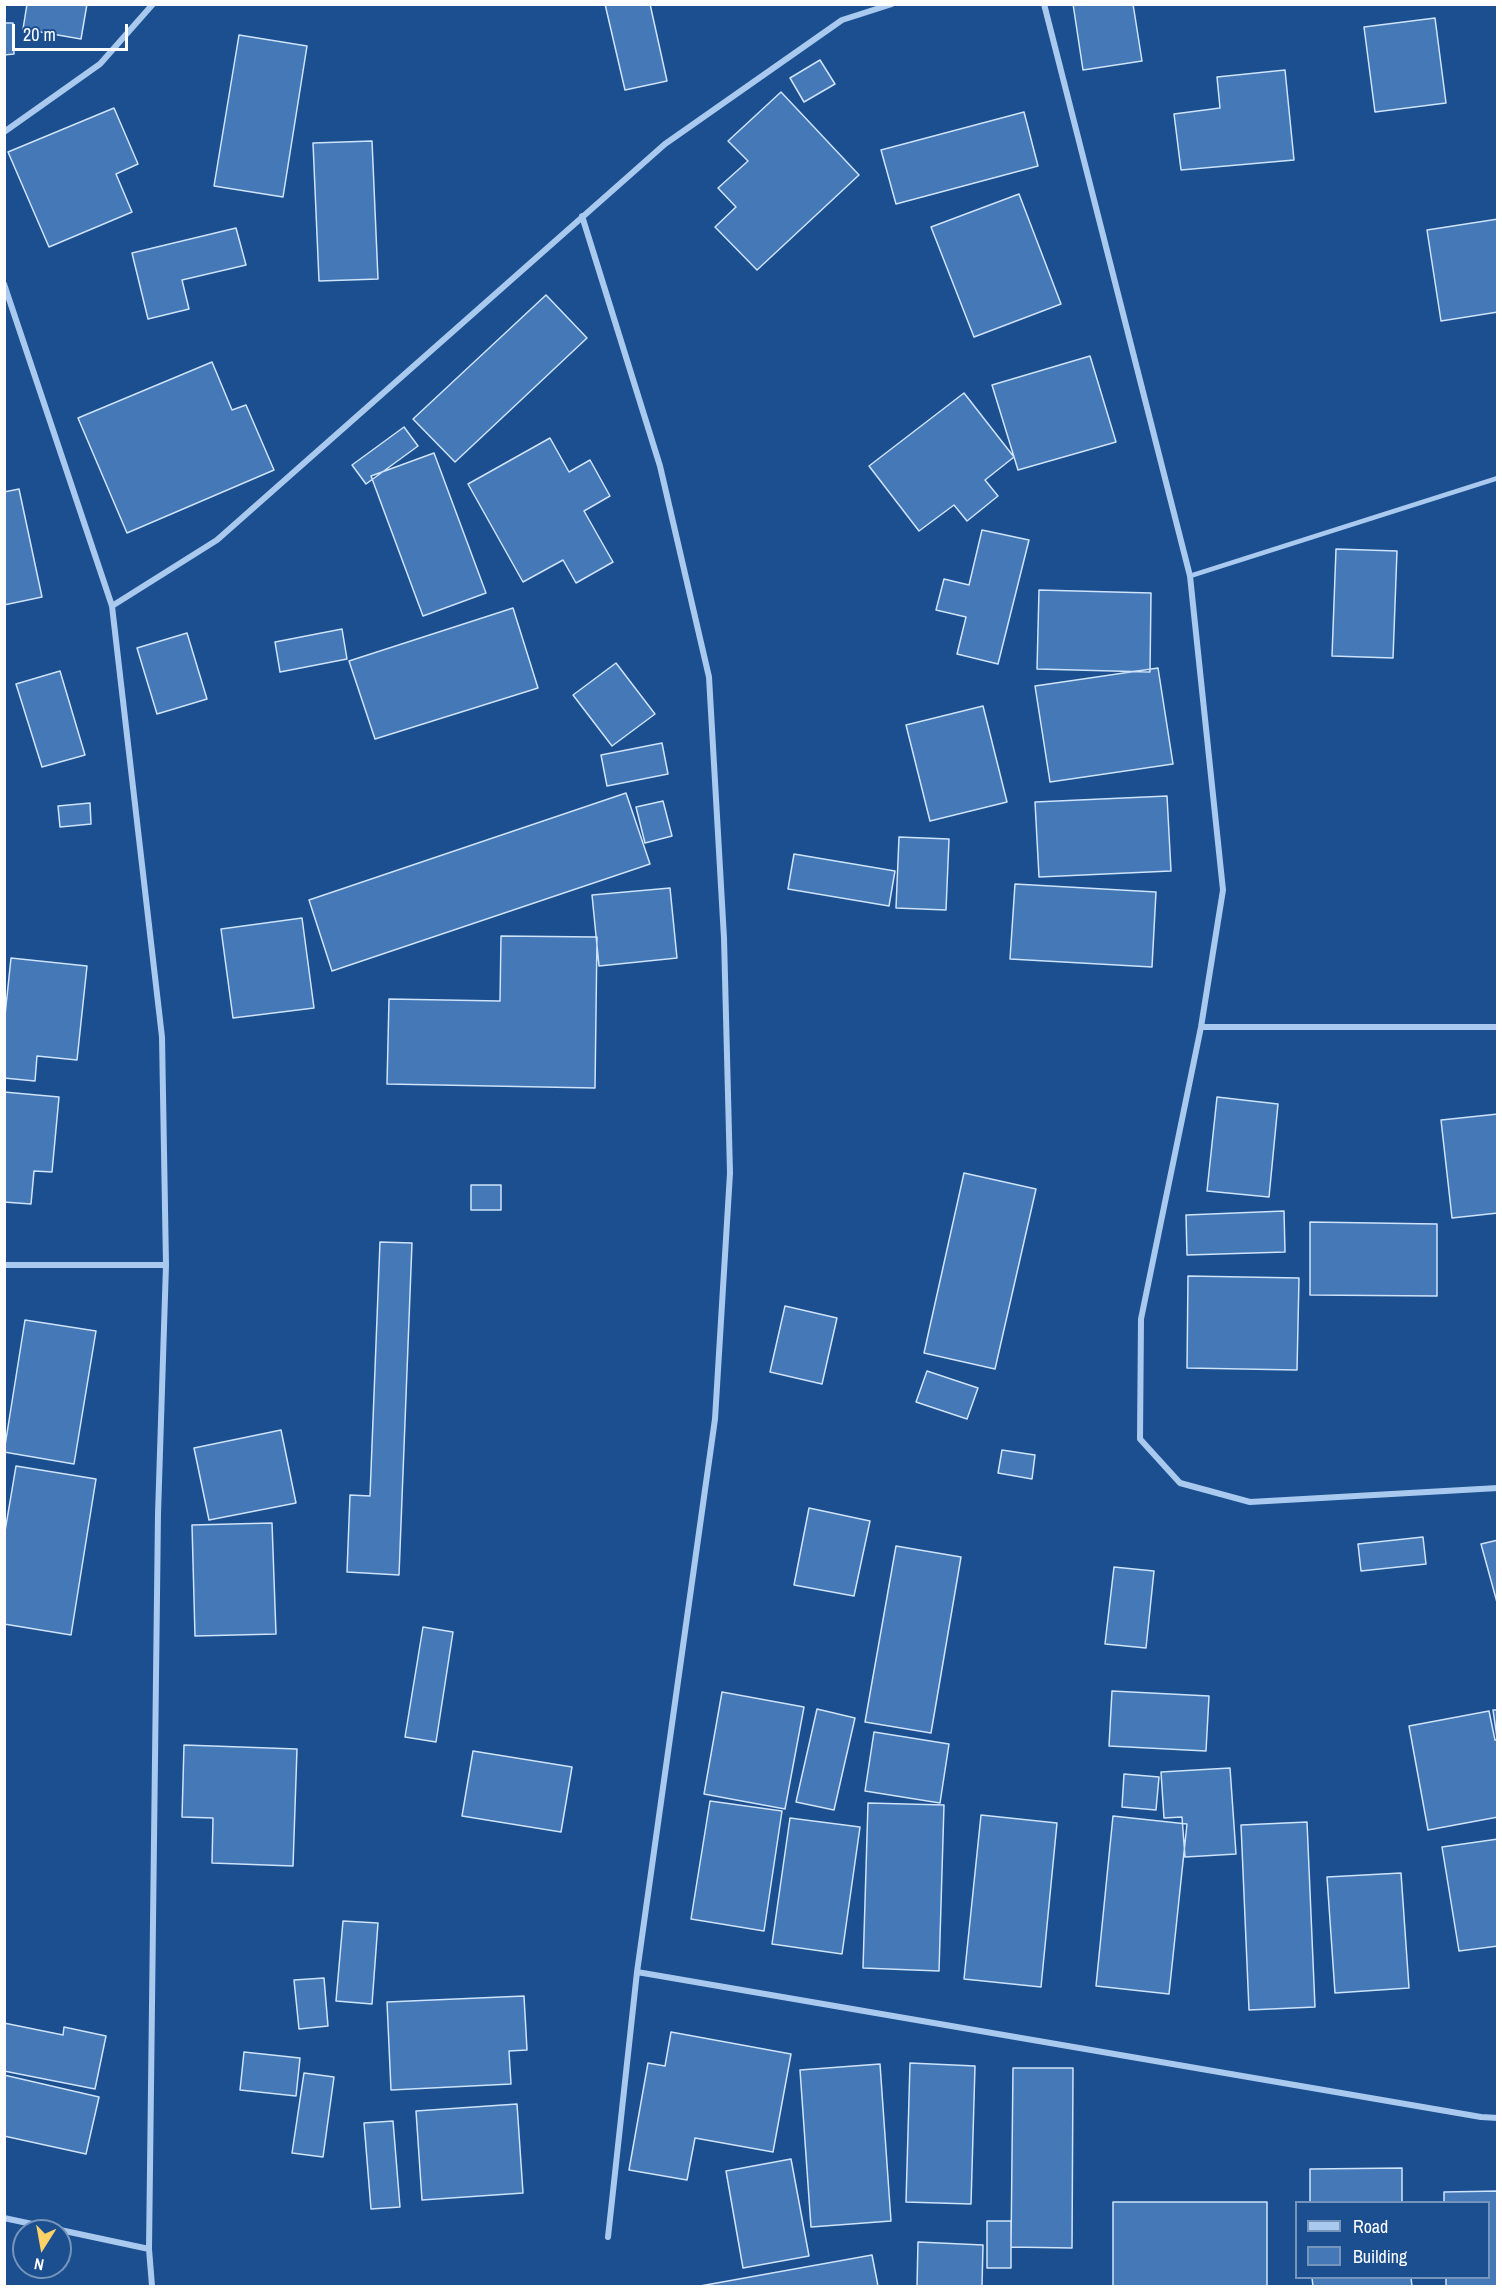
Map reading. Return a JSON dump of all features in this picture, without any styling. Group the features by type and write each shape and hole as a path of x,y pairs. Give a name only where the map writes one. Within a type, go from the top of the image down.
{"street":[{"path":"4,132 100,64 153,4"},
{"path":"112,606 217,540 666,144 843,20 892,4"},
{"path":"1044,4 1190,576 1223,890 1201,1027 1141,1319 1140,1439 1180,1483 1250,1502 1497,1488"},
{"path":"582,216 660,466 709,677 724,938 730,1173 715,1419 637,1972 608,2237"},
{"path":"4,284 112,606 162,1036 166,1265 158,1514 149,2249 152,2286"},
{"path":"1201,1027 1497,1027"},
{"path":"4,1264 166,1265"},
{"path":"637,1972 1497,2118"},
{"path":"4,2218 149,2249"}],"lane":[{"path":"1190,576 1497,478"}],"building":[{"path":"27,4 87,4 81,39 23,29"},
{"path":"605,4 650,4 667,81 625,90"},
{"path":"1073,4 1133,4 1142,61 1083,70"},
{"path":"1435,18 1446,103 1375,112 1364,27"},
{"path":"4,23 13,23 14,54 4,55"},
{"path":"239,35 307,46 283,197 214,186"},
{"path":"820,60 835,84 804,102 790,78"},
{"path":"1285,70 1294,160 1181,170 1174,114 1220,108 1217,77"},
{"path":"781,92 859,175 757,270 715,227 736,207 718,188 748,161 728,141"},
{"path":"114,108 138,164 116,174 132,212 49,247 8,152"},
{"path":"1024,112 1038,166 896,204 881,150"},
{"path":"372,141 378,279 319,281 313,143"},
{"path":"1019,194 1061,304 974,337 931,227"},
{"path":"1498,219 1498,312 1441,321 1427,230"},
{"path":"236,228 246,265 182,280 189,309 148,319 132,253"},
{"path":"546,295 587,338 455,462 413,419"},
{"path":"1090,356 1116,442 1018,470 992,385"},
{"path":"212,362 232,410 246,405 274,470 127,533 78,418"},
{"path":"964,393 1014,457 985,480 998,496 967,521 954,505 919,531 869,466"},
{"path":"404,427 418,446 366,484 352,465"},
{"path":"550,438 569,472 590,460 610,496 584,511 613,562 576,583 563,560 523,582 468,484"},
{"path":"434,453 486,593 423,616 371,476"},
{"path":"19,489 42,597 4,605 4,492"},
{"path":"982,530 1029,540 998,664 957,654 966,617 936,610 944,579 969,585"},
{"path":"1336,549 1397,551 1393,658 1332,656"},
{"path":"1039,590 1151,593 1150,672 1037,669"},
{"path":"513,608 538,688 375,739 349,661"},
{"path":"342,629 347,659 280,672 275,642"},
{"path":"187,633 207,699 157,714 137,648"},
{"path":"616,663 655,714 612,746 573,695"},
{"path":"1158,668 1173,764 1050,782 1035,686"},
{"path":"60,671 85,755 42,767 16,684"},
{"path":"983,706 1007,802 930,821 906,725"},
{"path":"662,743 668,774 607,786 601,755"},
{"path":"626,793 650,864 332,971 309,900"},
{"path":"1167,796 1171,871 1039,877 1035,802"},
{"path":"663,801 672,836 645,843 636,807"},
{"path":"90,803 91,824 60,827 58,806"},
{"path":"899,837 949,839 946,910 896,908"},
{"path":"794,854 895,871 889,906 788,889"},
{"path":"1015,884 1156,892 1152,967 1010,959"},
{"path":"670,888 677,958 599,966 592,895"},
{"path":"302,918 314,1008 233,1018 221,929"},
{"path":"501,936 597,937 595,1088 387,1084 389,999 500,1001"},
{"path":"11,958 87,966 77,1060 37,1056 35,1081 4,1078 4,1025"},
{"path":"4,1092 59,1097 52,1172 34,1171 31,1204 4,1202"},
{"path":"1217,1097 1278,1104 1269,1197 1207,1191"},
{"path":"1498,1114 1498,1213 1452,1218 1441,1120"},
{"path":"964,1173 1036,1189 995,1369 924,1353"},
{"path":"471,1185 501,1185 501,1210 471,1210"},
{"path":"1284,1211 1285,1252 1187,1255 1186,1215"},
{"path":"1310,1222 1437,1224 1437,1296 1310,1295"},
{"path":"380,1242 412,1243 399,1575 347,1572 350,1495 370,1496"},
{"path":"1188,1276 1299,1278 1297,1370 1187,1368"},
{"path":"785,1306 837,1318 822,1384 770,1372"},
{"path":"25,1320 96,1331 74,1464 4,1452"},
{"path":"927,1371 978,1388 967,1419 916,1402"},
{"path":"281,1430 296,1503 209,1520 194,1448"},
{"path":"1002,1450 1035,1455 1032,1479 998,1473"},
{"path":"16,1466 96,1479 71,1635 4,1624 4,1537"},
{"path":"809,1508 870,1521 854,1596 794,1585"},
{"path":"272,1523 276,1634 195,1636 192,1525"},
{"path":"1423,1537 1426,1564 1361,1571 1358,1544"},
{"path":"1498,1540 1498,1606 1481,1544"},
{"path":"896,1546 961,1557 931,1733 865,1722"},
{"path":"1114,1567 1154,1571 1146,1648 1105,1644"},
{"path":"423,1627 453,1632 436,1742 405,1737"},
{"path":"1112,1691 1209,1696 1206,1751 1109,1746"},
{"path":"722,1692 804,1707 785,1809 704,1794"},
{"path":"817,1709 855,1718 834,1810 796,1802"},
{"path":"1493,1710 1498,1710 1497,1738"},
{"path":"1489,1711 1495,1740 1498,1740 1498,1817 1428,1830 1409,1726"},
{"path":"874,1732 949,1744 940,1803 865,1791"},
{"path":"184,1745 297,1749 293,1866 212,1863 213,1818 182,1817"},
{"path":"473,1751 572,1767 561,1832 462,1816"},
{"path":"1230,1768 1236,1854 1185,1857 1182,1817 1164,1818 1161,1772"},
{"path":"1124,1774 1159,1777 1156,1810 1122,1807"},
{"path":"710,1801 782,1811 764,1931 691,1919"},
{"path":"868,1803 944,1805 939,1971 863,1968"},
{"path":"981,1815 1057,1823 1041,1987 964,1979"},
{"path":"1113,1816 1187,1824 1169,1994 1096,1986"},
{"path":"790,1818 860,1827 842,1954 772,1944"},
{"path":"1307,1822 1315,2007 1249,2010 1241,1825"},
{"path":"1498,1839 1498,1946 1459,1951 1442,1847"},
{"path":"1401,1873 1409,1988 1335,1993 1327,1877"},
{"path":"343,1921 378,1923 372,2004 336,2001"},
{"path":"324,1978 328,2026 299,2029 294,1980"},
{"path":"524,1996 527,2050 509,2051 511,2084 391,2090 387,2002"},
{"path":"4,2023 63,2035 64,2027 106,2036 95,2089 4,2071"},
{"path":"671,2032 791,2054 773,2152 695,2138 687,2180 629,2170 648,2063 665,2066"},
{"path":"244,2052 300,2058 296,2096 240,2090"},
{"path":"910,2063 975,2066 971,2204 906,2202"},
{"path":"880,2064 891,2221 811,2227 800,2070"},
{"path":"1013,2068 1073,2068 1072,2248 1011,2247"},
{"path":"304,2073 334,2077 323,2157 292,2153"},
{"path":"4,2075 99,2097 86,2154 4,2136"},
{"path":"517,2104 523,2193 422,2200 416,2111"},
{"path":"393,2121 400,2207 371,2209 364,2123"},
{"path":"791,2159 809,2256 743,2268 726,2171"},
{"path":"1402,2168 1402,2201 1310,2201 1310,2169"},
{"path":"1498,2191 1498,2286 1446,2286 1446,2279 1490,2279 1490,2201 1444,2201 1444,2192"},
{"path":"1113,2202 1267,2202 1267,2286 1113,2286"},
{"path":"987,2221 1011,2221 1011,2268 987,2268"},
{"path":"918,2242 983,2245 982,2286 917,2286"},
{"path":"872,2255 878,2286 700,2286"},
{"path":"1312,2279 1411,2279 1412,2286 1313,2286"}]}
